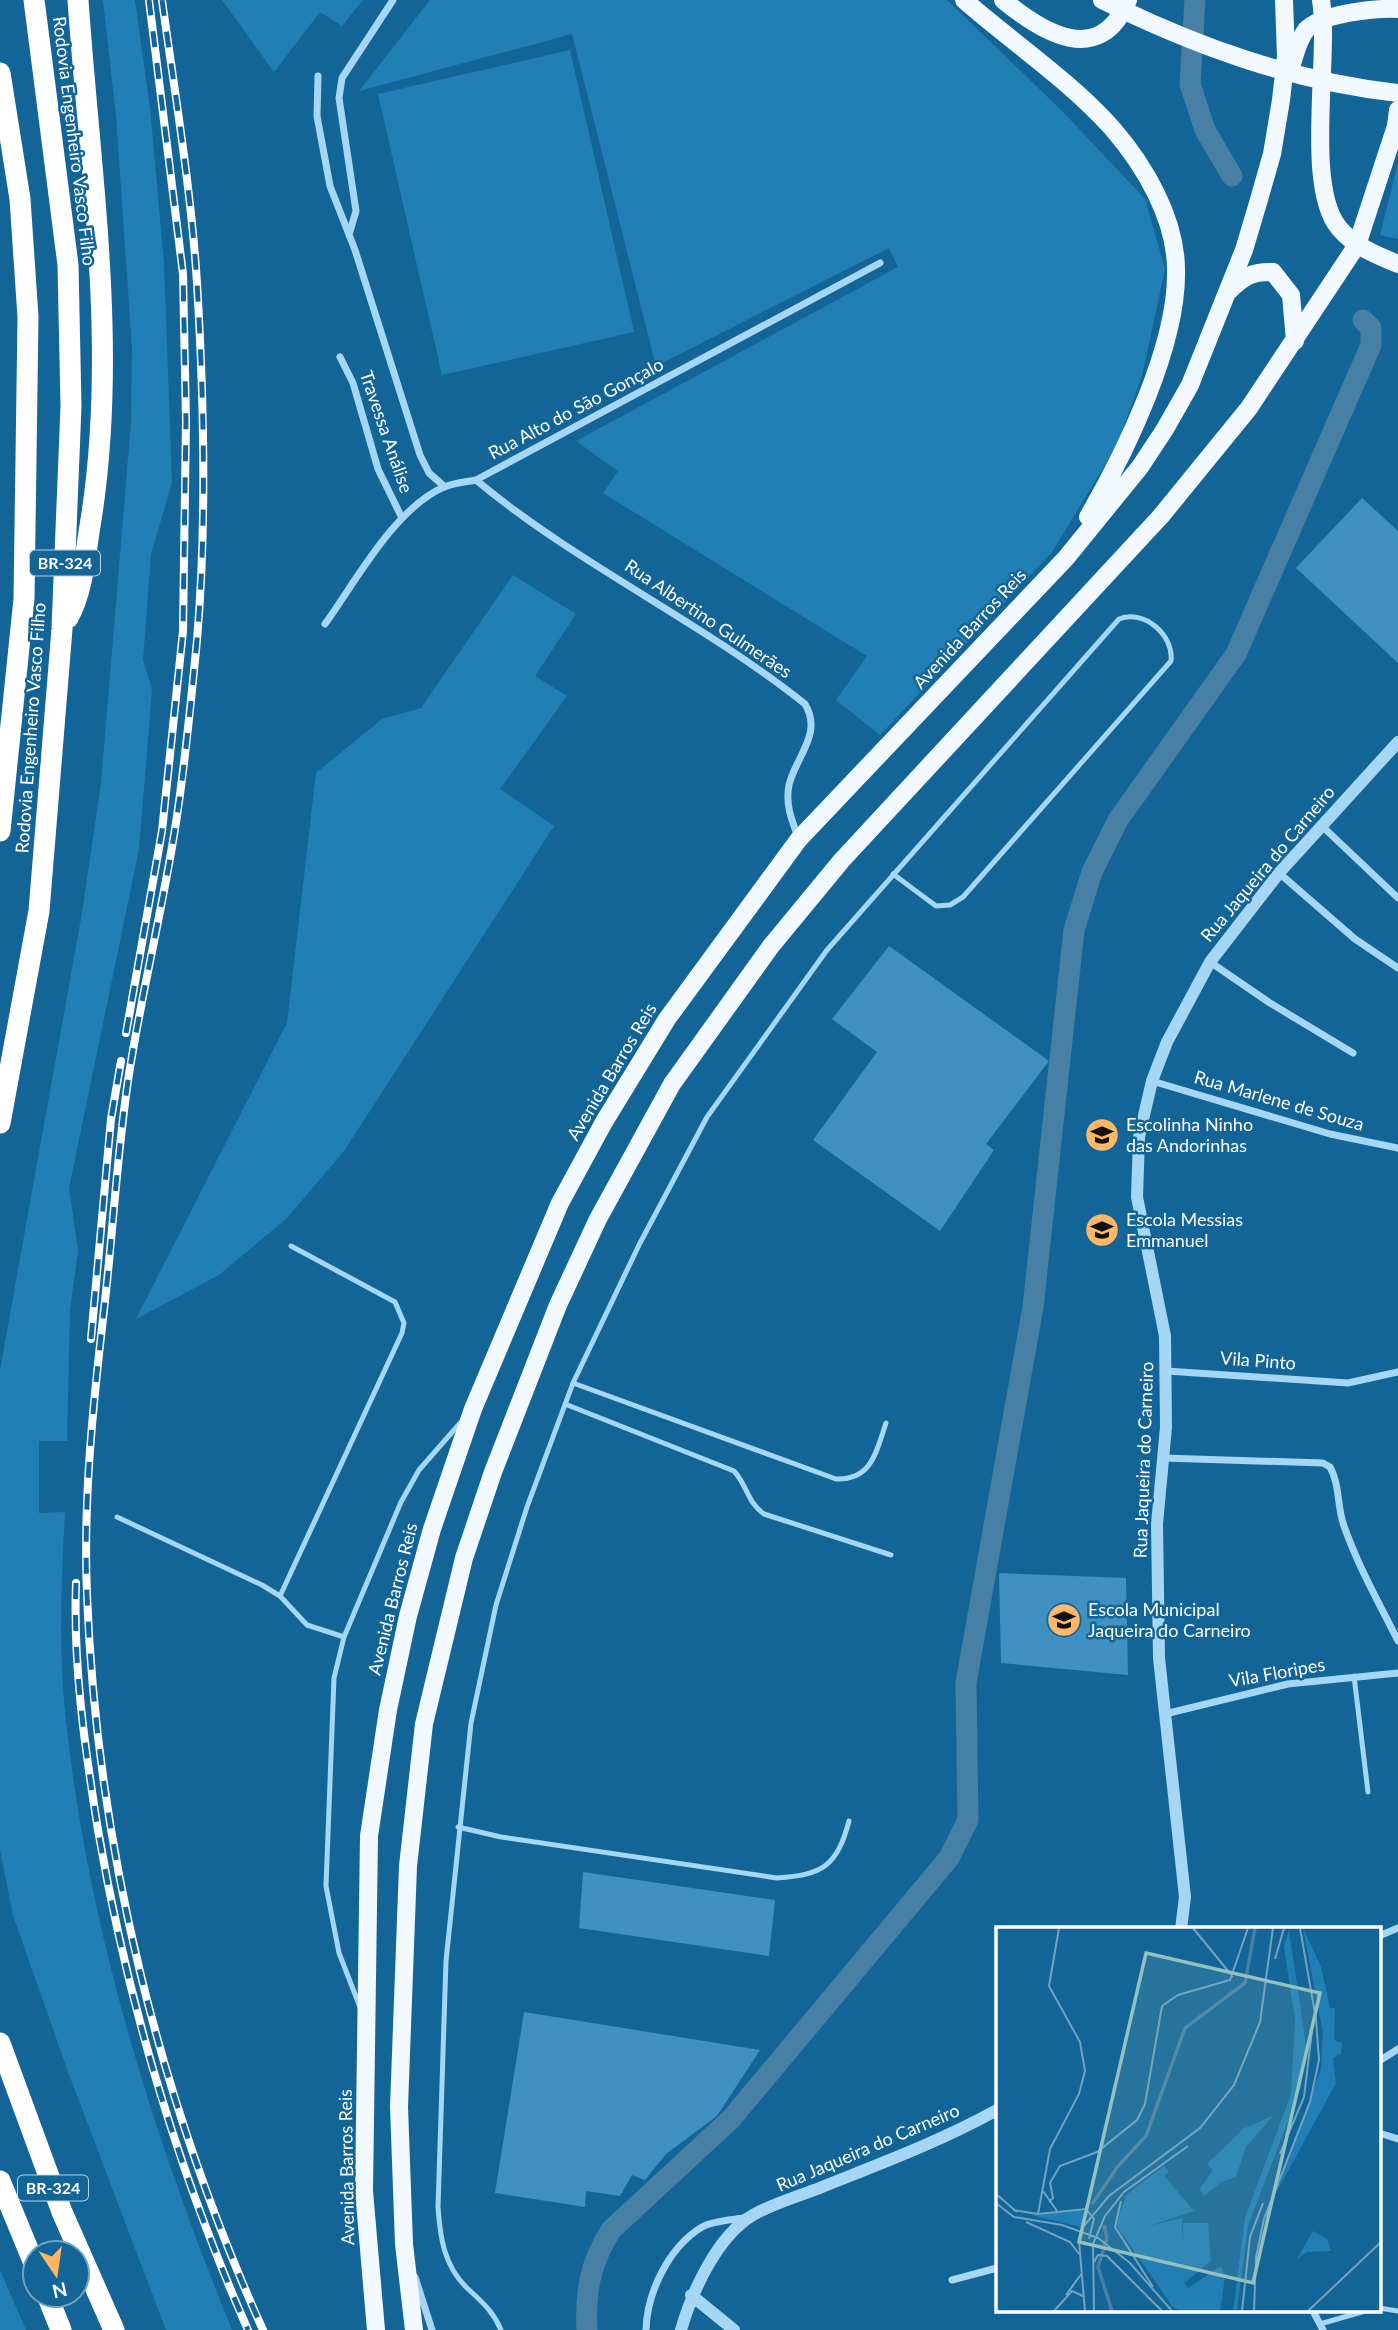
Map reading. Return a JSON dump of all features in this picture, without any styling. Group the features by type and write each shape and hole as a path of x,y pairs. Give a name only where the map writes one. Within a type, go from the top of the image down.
{"highway":[{"name":"Rodovia Engenheiro Vasco Filho","path":"0,1123 39,911 62,629 71,406 68,265 34,0"},
{"path":"62,629 74,608 80,586 96,494 104,417 104,342 78,0"},
{"name":"Rodovia Engenheiro Vasco Filho","path":"0,73 20,199 28,317 24,599 0,831"},
{"name":"BR-324","path":"0,2043 62,2212 114,2330"},
{"name":"BR-324","path":"0,2180 24,2239"},
{"path":"53,2309 61,2330"}],"main road":[{"path":"964,0 1112,128 1152,185 1171,232 1177,271 1159,359 1126,451 1066,558"},
{"path":"1003,0 1033,24 1055,35 1083,40 1111,29 1128,0"},
{"path":"1102,0 1205,48 1259,66 1398,93"},
{"name":"Avenida Barros Reis","path":"376,2330 364,2191 369,1836 388,1710 408,1616 432,1529 473,1409 560,1203 604,1122 667,1019 799,839 1066,558 1140,467 1164,429 1189,385 1244,250 1258,203 1281,100 1286,56 1284,0"},
{"path":"1321,0 1324,20 1320,118 1327,207 1338,227 1357,245 1398,264"},
{"path":"1281,100 1297,48 1307,30 1324,20 1375,9 1397,9"},
{"path":"414,2330 404,2244 399,2107 408,1866 424,1724 464,1558 493,1472 558,1306 598,1219 672,1084 771,946 842,860 1161,516 1249,408 1296,341 1357,245 1396,126 1398,110"},
{"path":"1226,294 1243,277 1256,272 1273,272 1291,295 1296,341"}],"street":[{"path":"349,235 356,211 339,98 342,78 393,0"},
{"path":"318,76 321,145 330,186 387,344 420,456 429,473 445,487"},
{"name":"Rua Alto do São Gonçalo","path":"325,624 402,518 445,487 476,480 880,263"},
{"name":"Travessa Análise","path":"340,357 353,383 378,468 402,518"},
{"name":"Rua Albertino Gulmerães","path":"476,480 520,517 602,568 805,704 811,714 812,731 789,785 788,808 799,839"},
{"name":"Rua Jaqueira do Carneiro","path":"1181,1927 1184,1888 1159,1658 1157,1524 1163,1458 1166,1371 1161,1309 1137,1197 1139,1137 1152,1081 1167,1042 1210,962 1279,873 1398,742"},
{"path":"1322,825 1398,898"},
{"path":"1279,873 1355,939 1398,968"},
{"path":"1210,962 1353,1054"},
{"name":"Rua Marlene de Souza","path":"1152,1081 1331,1134 1398,1148"},
{"name":"Vila Pinto","path":"1166,1371 1348,1383 1398,1373"},
{"path":"1163,1458 1323,1463 1332,1470 1342,1522 1358,1564 1398,1641"},
{"name":"Vila Floripes","path":"1164,1714 1288,1684 1398,1673"},
{"path":"1380,1936 1398,1928"},
{"path":"1380,2060 1398,2049"},
{"name":"Rua Jaqueira do Carneiro","path":"646,2330 657,2282 677,2248 703,2226 752,2216 954,2134 996,2111"},
{"path":"1380,2133 1398,2139"},
{"name":"Rua Jaqueira do Carneiro","path":"681,2330 691,2295 725,2243 752,2216"},
{"path":"404,2244 432,2330"},
{"path":"952,2280 996,2268"},
{"path":"691,2295 734,2330"}],"lane":[{"path":"501,2330 494,2313 454,2272 440,2238 438,2207 446,1961 471,1723 496,1605 573,1382 640,1243 707,1117 827,950 893,874 1119,619 1129,615 1140,616 1169,639 1171,661 963,897 950,905 936,906 893,874"},
{"path":"280,1596 402,1333 404,1323 395,1302 291,1246"},
{"path":"573,1382 836,1479 850,1479 862,1474 872,1465 886,1423"},
{"path":"565,1404 734,1471 743,1481 749,1500 764,1514 891,1555"},
{"path":"368,2029 340,1953 326,1886 333,1690 344,1637 401,1502 419,1470 473,1409"},
{"path":"117,1517 280,1596 307,1625 344,1637"},
{"path":"1354,1676 1368,1791"},
{"path":"458,1827 501,1837 777,1878 804,1876 826,1867 842,1848 849,1821"},
{"path":"1380,2308 1398,2311"},
{"path":"1322,2327 1362,2312"}],"shaded area":[{"path":"103,0 135,0 150,108 164,264 172,483 151,554 143,660 152,689 139,849 69,1188 78,1250 70,1310 67,1441 39,1441 39,1513 65,1512 61,1621 64,1702 77,1806 109,1960 152,2110 203,2258 232,2330 166,2330 68,2072 13,1915 0,1850 0,1370 82,913 101,783 131,422 132,347 116,116"},
{"path":"222,0 363,0 342,26 320,12 274,72"},
{"path":"430,0 947,0 1063,112 1145,199 1165,269 1142,376 1117,445 1052,552 880,735 836,700 867,656 603,493 618,471 576,441 898,267 889,248 656,366 572,34 359,91"},
{"path":"570,50 634,332 442,375 378,94"},
{"path":"1398,163 1398,239 1380,235"},
{"path":"513,575 576,614 535,676 567,696 500,789 554,826 344,1151 287,1218 219,1275 136,1319 287,1023 316,773 382,719 421,708"},
{"path":"0,2270 26,2330 0,2330"}],"building":[{"path":"1362,498 1398,531 1398,663 1296,568"},
{"path":"889,946 1049,1061 986,1144 994,1150 940,1231 813,1140 877,1052 832,1019"},
{"name":"Escola Municipal Jaqueira do Carneiro","path":"999,1573 1126,1578 1128,1675 1001,1663"},
{"path":"583,1872 775,1900 769,1956 579,1928"},
{"path":"524,2012 760,2050 717,2116 666,2154 645,2180 632,2175 620,2196 586,2191 585,2207 495,2193"}],"waterway":[{"path":"1195,0 1190,84 1205,130 1232,176"},
{"path":"587,2330 590,2278 598,2254 611,2230 731,2119 949,1858 968,1820 966,1683 1033,1307 1074,930 1092,872 1118,820 1236,654 1371,345 1371,328 1363,320"}],"railway":[{"path":"126,1033 162,831 183,631 186,421 183,274 149,0"},
{"path":"162,0 187,177 197,283 203,462 200,596 179,805 134,1043 121,1133 90,1452 86,1523 87,1595 93,1690 104,1784 140,1971 164,2063 193,2153 263,2330"},
{"path":"91,1339 111,1119 121,1061"},
{"path":"76,1583 76,1645 85,1738 98,1830 124,1959 177,2147 222,2269 248,2330"}],"place":[{"name":"Escolinha Ninho das Andorinhas","path":"1102,1135"},
{"name":"Escola Messias Emmanuel","path":"1102,1230"},
{"name":"Escola Municipal Jaqueira do Carneiro","path":"1064,1620"}]}
